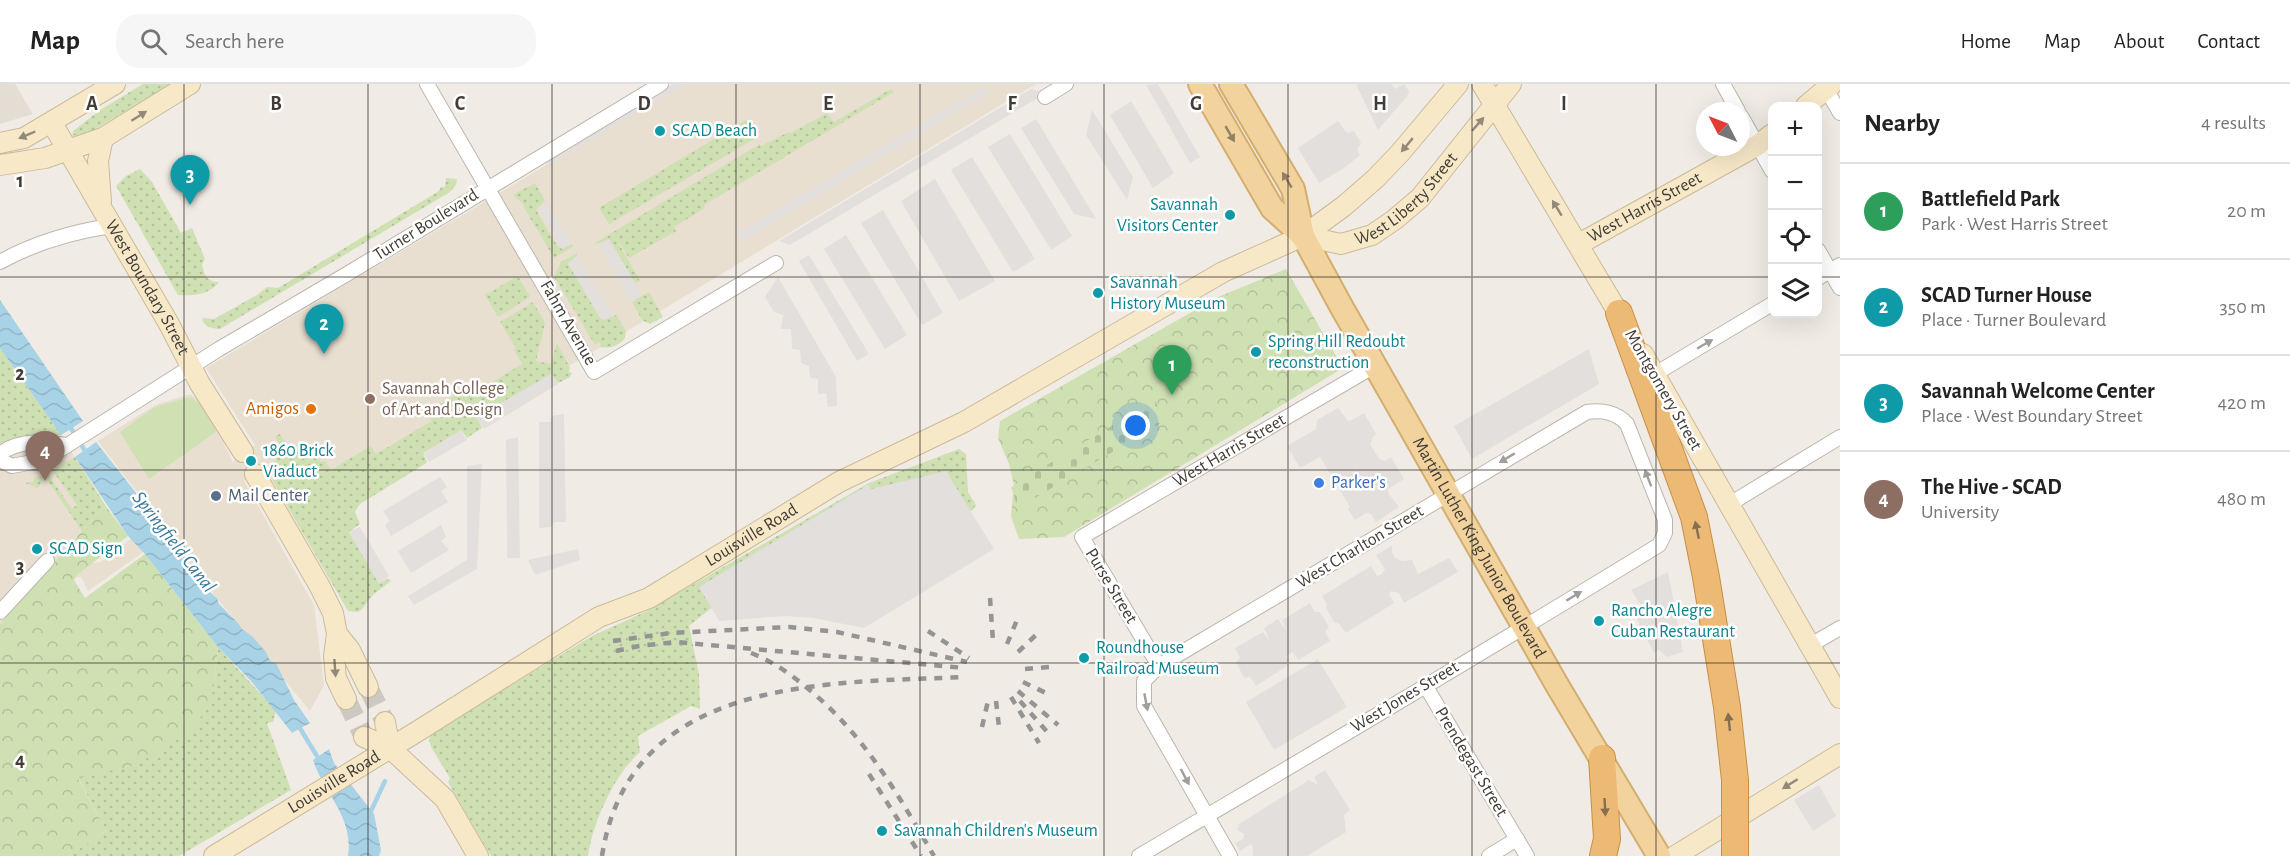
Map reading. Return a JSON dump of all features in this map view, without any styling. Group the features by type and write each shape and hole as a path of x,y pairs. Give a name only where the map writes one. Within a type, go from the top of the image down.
{"highway":[{"path":"1618,313 1694,517 1727,707 1735,780 1735,856"},
{"path":"1602,758 1606,839 1603,856"}],"main road":[{"path":"0,143 24,138 115,84"},
{"path":"0,165 45,158 103,138 190,84"},
{"name":"Martin Luther King Junior Boulevard","path":"1200,84 1272,208 1303,236"},
{"name":"Martin Luther King Junior Boulevard","path":"1231,84 1293,189 1303,236 1557,685 1659,856"},
{"name":"West Liberty Street","path":"1303,236 1344,206 1375,179 1458,84"},
{"name":"Montgomery Street","path":"1482,84 1655,374 1840,698"},
{"name":"West Liberty Street","path":"1303,236 1341,244 1372,236 1420,198 1511,84"},
{"path":"1810,102 1827,85"},
{"name":"West Boundary Street","path":"52,123 169,324 190,367 243,452"},
{"path":"103,138 98,160 106,218"},
{"name":"West Harris Street","path":"1579,244 1765,140"},
{"name":"Louisville Road","path":"214,856 599,617 649,598 839,482 964,422 1223,272 1303,236"},
{"path":"255,474 323,591 333,613 337,634 334,656 336,678 346,699"},
{"path":"337,634 350,650 368,687"},
{"path":"385,722 390,748"},
{"path":"364,737 390,748 445,799 478,856"},
{"path":"1675,856 1840,754"}],"street":[{"path":"428,84 488,187"},
{"name":"Turner Boulevard","path":"0,460 12,466 44,460 190,367 661,84"},
{"path":"1045,96 1066,84"},
{"path":"1723,84 1733,102"},
{"path":"1827,85 1840,113"},
{"path":"1750,125 1765,140 1769,156"},
{"name":"Fahm Avenue","path":"488,187 594,372 776,263"},
{"path":"0,262 23,248 106,218"},
{"path":"1822,258 1840,288"},
{"path":"1655,374 1768,307"},
{"name":"West Harris Street","path":"1082,537 1376,365"},
{"name":"West Charlton Street","path":"1206,816 1144,706 1144,681 1159,666 1587,412 1600,411 1619,415 1628,424 1665,520 1665,533"},
{"path":"1728,505 1840,437"},
{"path":"0,454 9,447 38,442 66,445"},
{"name":"West Jones Street","path":"1139,856 1659,544 1665,533"},
{"name":"Purse Street","path":"1082,537 1159,666"},
{"path":"0,612 47,561"},
{"path":"1809,646 1840,628"},
{"name":"Prendegast Street","path":"1425,685 1527,856"},
{"path":"1206,816 1230,856"},
{"path":"1489,856 1517,839"}],"shaded area":[{"path":"0,84 15,84 33,114 0,124"},
{"path":"673,84 685,84 549,165 545,160"},
{"name":"Savannah College of Art and Design","path":"682,84 1036,84 306,525 268,464 244,481 314,605 324,685 310,711 166,536 88,591 81,577 44,579 54,566 101,562 157,518 98,441 155,405 190,394 204,404 233,462 255,445 206,368"},
{"path":"1158,84 1200,157 1190,163 1146,85"},
{"path":"1356,84 1391,84 1395,89 1404,84 1409,91 1378,130"},
{"path":"983,87 991,91 744,240 734,235"},
{"path":"1031,89 1046,93 790,245 779,241"},
{"path":"1131,101 1174,173 1153,188 1110,115"},
{"path":"1092,110 1133,177 1127,200 1086,135"},
{"path":"1036,119 1096,219 1074,214 1021,128"},
{"path":"1338,121 1345,131 1349,133 1354,131 1361,143 1357,150 1360,155 1319,183 1298,148"},
{"path":"1010,134 1072,236 1051,250 988,147"},
{"path":"972,157 1035,259 1013,272 951,170"},
{"path":"935,179 995,281 959,301 901,201"},
{"path":"546,203 571,244 562,249 538,210"},
{"path":"883,210 943,313 922,325 861,223"},
{"path":"846,235 907,335 885,349 824,249"},
{"path":"609,239 642,295 632,302 598,246"},
{"path":"809,255 869,354 857,361 799,261"},
{"path":"577,256 614,315 602,320 568,264"},
{"path":"778,277 836,377 837,406 828,407 826,393 818,394 818,379 810,378 809,366 801,363 800,350 792,349 791,329 781,329 783,315 774,312 765,297"},
{"path":"0,348 61,435 105,505 0,624"},
{"path":"1589,349 1599,384 1472,459 1454,426"},
{"path":"551,374 558,384 484,429 476,418"},
{"path":"1338,408 1348,421 1364,413 1376,434 1370,444 1379,459 1385,461 1391,457 1404,479 1388,489 1388,493 1399,507 1376,522 1371,514 1366,513 1355,520 1348,509 1350,507 1320,457 1300,468 1287,446 1316,429 1317,420"},
{"path":"564,414 566,522 554,522 551,527 539,528 539,422 551,422 552,416"},
{"path":"461,431 467,440 429,462 424,454"},
{"path":"518,437 520,558 507,558 506,440"},
{"path":"482,464 477,569 414,605 408,596 467,560 467,466"},
{"path":"946,471 994,549 864,628 813,618 786,616 719,621 699,587 868,485 871,489"},
{"path":"440,477 447,487 441,491 448,502 391,536 385,525 390,521 383,511"},
{"path":"441,525 446,537 441,541 449,550 411,573 398,551"},
{"path":"360,527 389,576 379,584 349,532"},
{"path":"1392,546 1395,558 1402,561 1412,560 1418,574 1449,558 1458,572 1404,603 1399,593 1391,591 1389,595 1394,603 1346,633 1339,624 1334,622 1322,596 1371,566 1377,576 1382,574 1385,569 1376,555"},
{"path":"578,549 580,560 535,575 528,560"},
{"path":"1668,572 1683,652 1667,657 1659,650 1654,653 1633,612 1641,605 1631,590"},
{"path":"1310,603 1315,612 1320,612 1329,627 1325,632 1330,641 1298,660 1293,652 1286,656 1290,664 1256,686 1250,677 1244,678 1236,662 1240,658 1235,648 1263,632 1270,641 1264,628 1278,619 1287,632 1282,620"},
{"path":"1318,659 1347,707 1274,750 1246,702"},
{"path":"1325,770 1350,810 1344,815 1346,832 1307,856 1253,856 1251,844 1240,851 1235,843 1243,839 1244,834 1237,830 1239,824 1309,780 1318,785 1314,777"},
{"path":"1819,785 1836,816 1813,831 1794,800"}],"green space":[{"path":"143,84 171,84 89,133 72,136 73,131 100,110"},
{"path":"891,89 894,92 704,205 705,208 674,227 676,231 629,258 614,235 640,281 635,283 609,239 595,243 760,144 761,146 791,133 827,113 834,122"},
{"path":"746,120 756,138 609,224 599,208"},
{"path":"140,169 152,182 181,233 192,228 205,259 202,264 205,274 211,281 219,282 210,290 195,295 178,295 116,186 126,176"},
{"path":"446,178 457,179 456,185 450,192 220,329 209,327 203,321 202,318 214,319 267,287 278,288 439,191 441,187 445,187"},
{"path":"535,183 545,201 536,210 558,247 562,249 571,244 574,246 554,258 524,205 513,195"},
{"path":"577,253 577,256 568,263 600,318 604,320 616,315 626,331 625,338 614,346 599,347 601,344 598,342 595,345 554,277 561,262"},
{"path":"1286,269 1343,368 1064,537 1019,539 1011,516 1014,485 1009,464 998,438 1000,421 1218,297"},
{"path":"518,276 530,297 498,317 485,295"},
{"path":"649,292 663,317 650,324 642,320 632,302"},
{"path":"533,302 545,323 536,361 551,364 557,343 570,368 569,372 572,373 570,377 558,383 551,374 477,417 482,428 467,438 461,430 423,453 427,462 425,464 360,504 355,512 360,524 349,532 379,583 388,579 391,581 373,595 361,610 348,611 265,468 276,460 270,451 279,444 275,436 280,434 291,452 298,449 305,456 314,450 321,462 325,461 331,470 371,446 376,454 432,421 427,412 466,388 471,395 522,364 514,350 516,348 500,322"},
{"path":"0,348 61,435 38,436 0,443"},
{"path":"190,397 203,406 216,432 149,479 120,432 155,407"},
{"path":"1154,400 1166,420 1018,508 1011,487"},
{"path":"959,449 966,454 968,492 976,505 973,510 721,603 689,626 699,674 700,709 691,706 638,736 640,752 622,773 606,800 588,856 491,856 448,782 450,778 431,747 429,739 433,732 592,636 647,611 869,483"},
{"path":"75,457 105,505 82,531 45,477 38,488 25,483 33,482 34,478 48,474 72,509 77,505 52,470"},
{"path":"105,505 128,536 78,574 74,580 85,598 145,554 218,647 213,692 195,729 136,765 78,778 106,831 68,856 0,856 0,624"},
{"path":"218,647 276,711 273,722 267,723 291,790 179,856 68,856 106,831 78,777 136,765 213,692"}],"water":[{"path":"0,300 83,421 61,435 0,348"},
{"path":"96,442 155,517 168,539 203,586 217,598 219,604 242,629 253,637 266,652 270,661 276,663 294,700 310,723 292,733 251,681 218,647 145,554 128,536 75,457"},
{"path":"329,749 334,763 374,814 381,850 379,856 348,856 347,829 313,760"}],"waterway":[{"name":"Springfield Canal","path":"69,425 87,454"},
{"name":"Springfield Canal","path":"298,725 320,761"},
{"path":"371,811 385,781"}],"tunnel":[{"path":"368,687 385,722"},
{"path":"346,699 364,737"}],"railway":[{"path":"990,598 993,641"},
{"path":"1007,644 1017,620"},
{"path":"613,641 671,633 789,627 837,632 967,662"},
{"path":"928,631 969,658"},
{"path":"1018,652 1037,634"},
{"path":"616,651 676,642 965,668"},
{"path":"751,653 793,677 827,705 845,724 893,787 934,856"},
{"path":"1025,669 1050,667"},
{"path":"602,856 620,797 651,753 692,722 742,701 796,689 854,682 966,677"},
{"path":"1023,682 1046,693"},
{"path":"1018,691 1058,725"},
{"path":"1011,697 1039,743"},
{"path":"982,727 988,701"},
{"path":"996,701 999,727"},
{"path":"1020,701 1049,734"},
{"path":"869,774 921,856"}],"place":[{"name":"SCAD Beach","path":"660,131"},
{"name":"Savannah Welcome Center","path":"190,205"},
{"name":"Savannah Visitors Center","path":"1230,215"},
{"name":"Savannah History Museum","path":"1098,293"},
{"name":"Spring Hill Redoubt reconstruction","path":"1256,352"},
{"name":"SCAD Turner House","path":"324,354"},
{"name":"Battlefield Park","path":"1172,395"},
{"name":"Savannah College of Art and Design","path":"370,399"},
{"name":"Amigos","path":"311,409"},
{"name":"1860 Brick Viaduct","path":"251,461"},
{"name":"The Hive - SCAD","path":"45,481"},
{"name":"Parker's","path":"1319,483"},
{"name":"Mail Center","path":"216,496"},
{"name":"SCAD Sign","path":"37,549"},
{"name":"Rancho Alegre Cuban Restaurant","path":"1599,621"},
{"name":"Roundhouse Railroad Museum","path":"1084,658"},
{"name":"Savannah Children's Museum","path":"882,831"}]}
